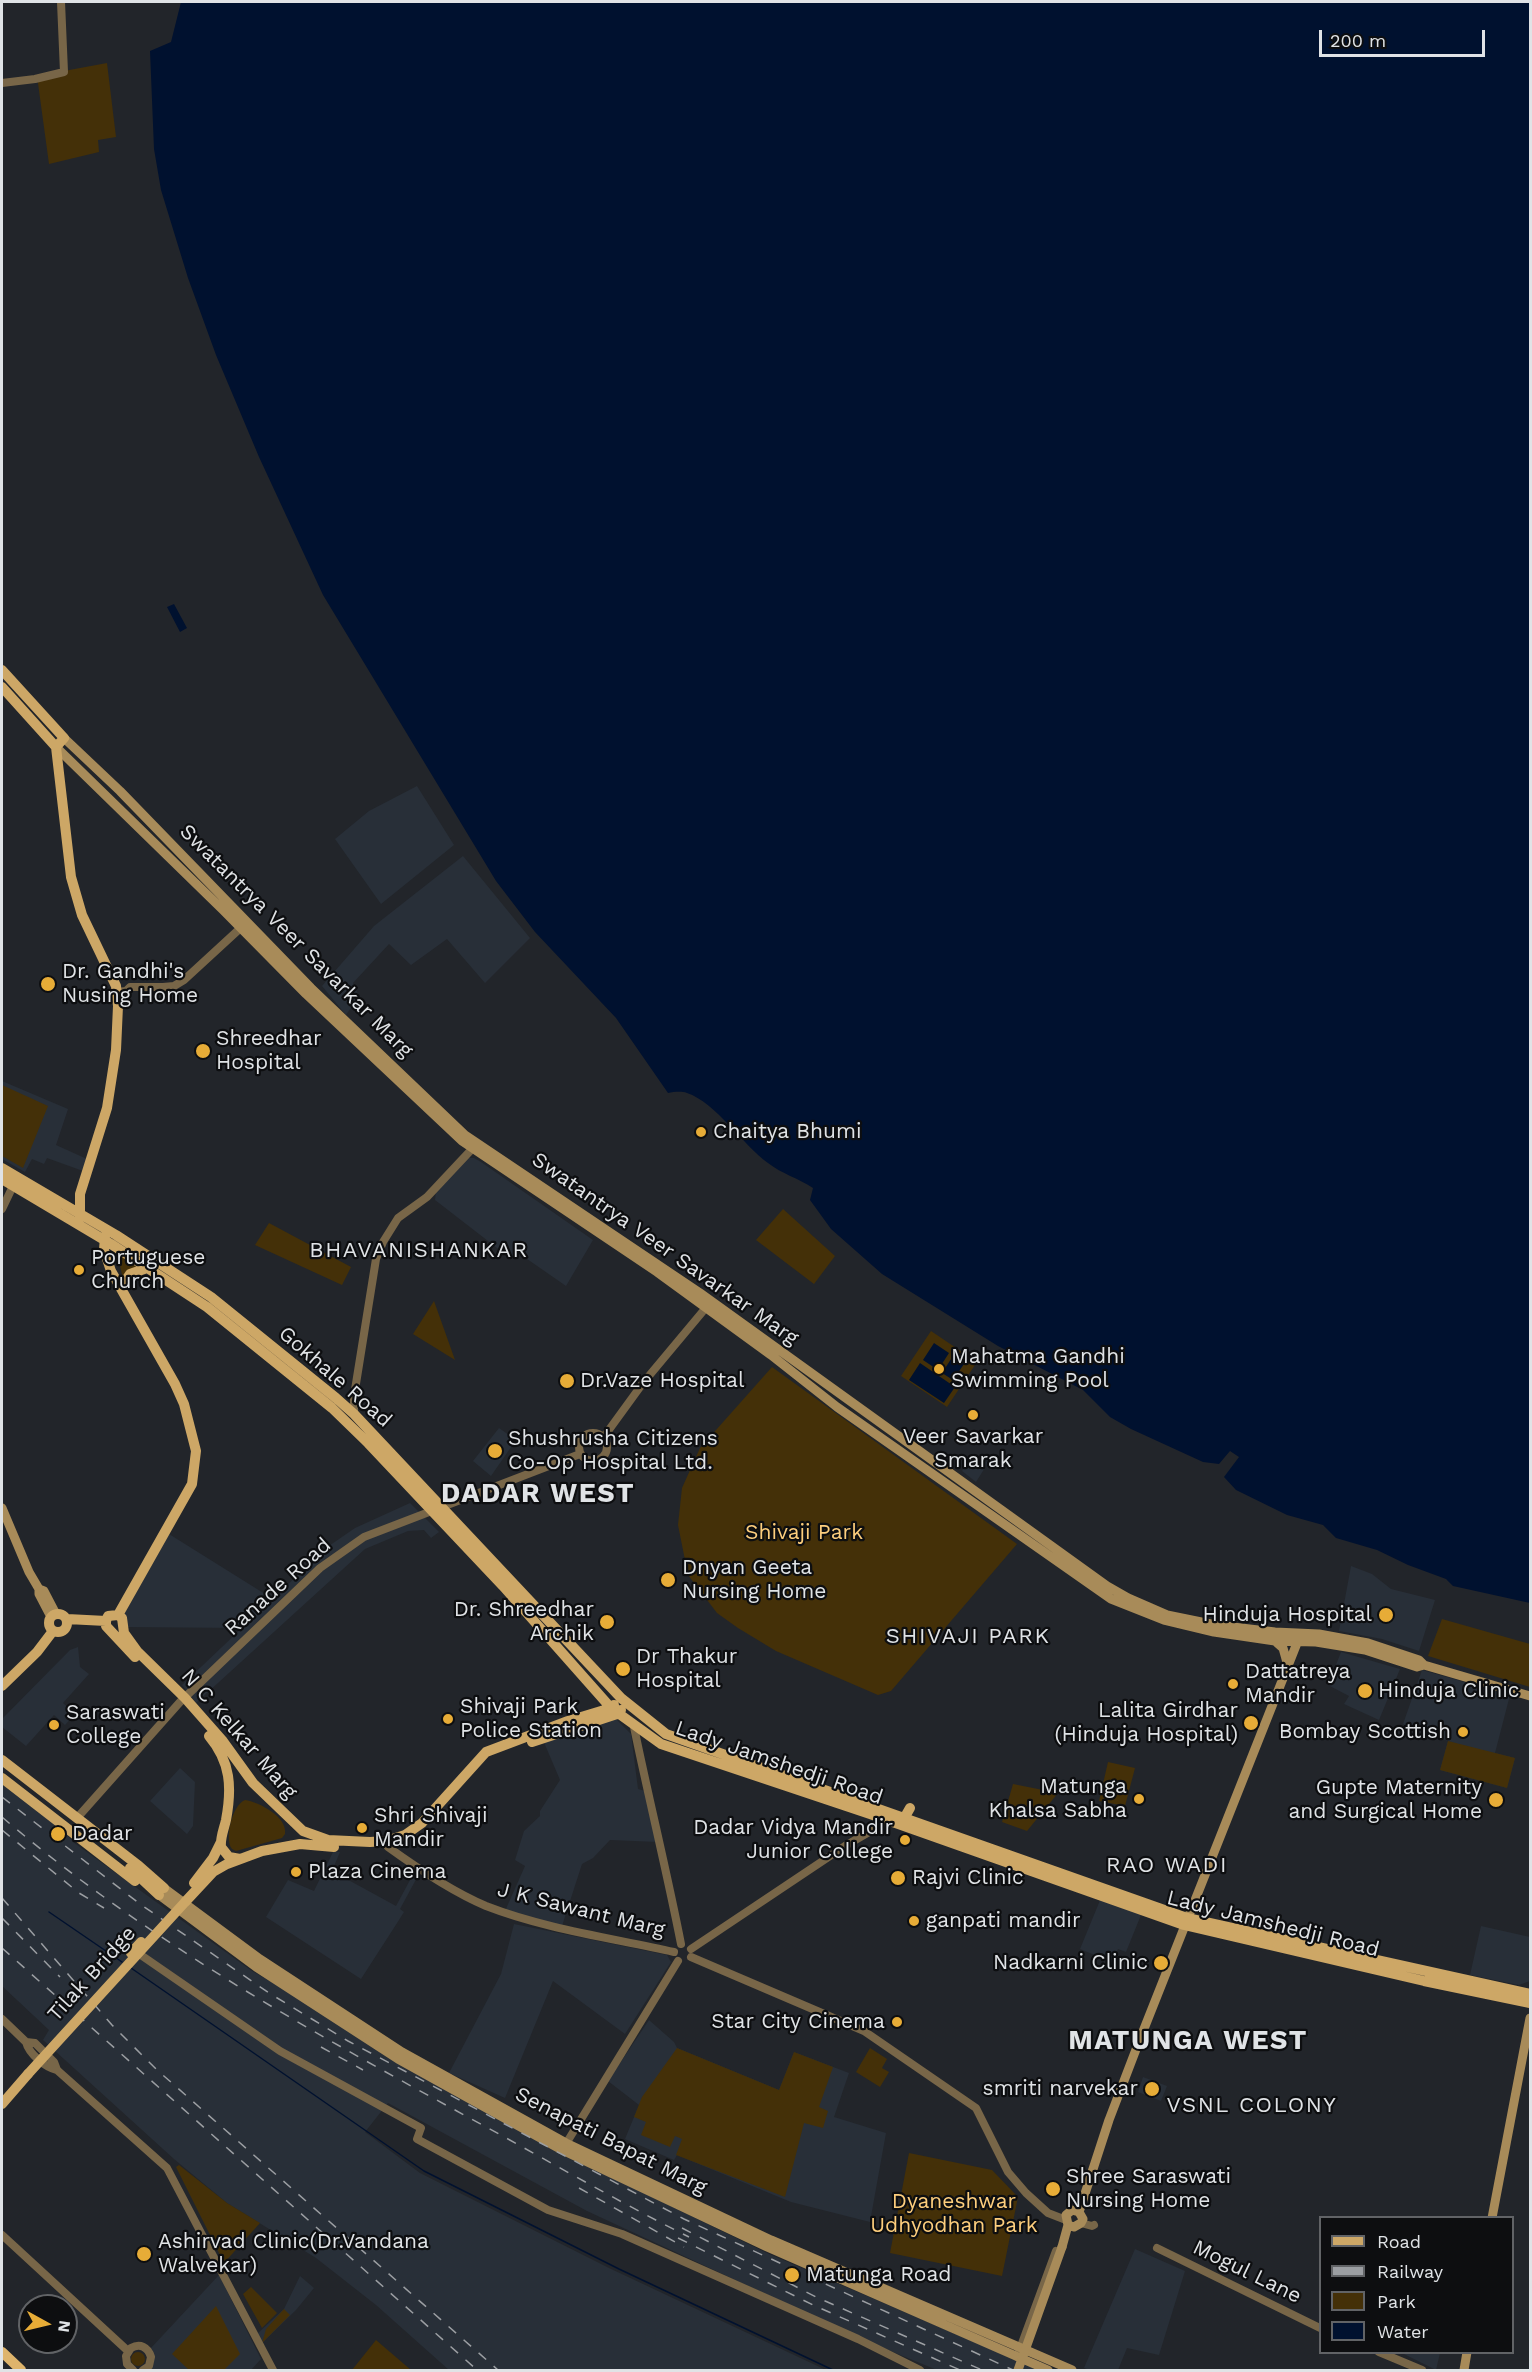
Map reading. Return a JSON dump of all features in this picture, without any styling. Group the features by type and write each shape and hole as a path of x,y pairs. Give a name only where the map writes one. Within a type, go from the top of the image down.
{"highway":[{"path":"2,2352 21,2370"},
{"path":"2,2361 11,2370"}],"main road":[{"name":"Swatantrya Veer Savarkar Marg","path":"2,670 64,738 120,791 306,994 472,1149 535,1193 560,1207 708,1305 837,1407 1111,1599 1164,1620 1215,1632 1275,1641 1299,1638"},
{"name":"Swatantrya Veer Savarkar Marg","path":"2,687 56,747 465,1135 1128,1598 1167,1615 1365,1650 1417,1667 1424,1665 1530,1696"},
{"path":"64,738 56,747 71,878 82,915 111,975 120,988 116,1050 107,1108 75,1217"},
{"name":"Gokhale Road","path":"2,1168 109,1238 211,1297 354,1414 614,1711"},
{"name":"Gokhale Road","path":"2,1179 75,1217"},
{"path":"53,1616 62,1615 67,1622 108,1626 110,1615 118,1615 192,1484 196,1451 183,1402 120,1283 111,1271 104,1250 109,1238"},
{"name":"Gokhale Road","path":"109,1238 147,1268 207,1306 332,1408 437,1509 625,1701"},
{"path":"120,1283 130,1274 147,1268"},
{"path":"2,1508 29,1572 39,1589 39,1594 53,1616"},
{"name":"N C Kelkar Marg","path":"118,1615 122,1618 122,1626 138,1651 183,1700 216,1744 227,1767 230,1797 221,1842 184,1899"},
{"path":"53,1616 49,1625 53,1631"},
{"path":"53,1631 63,1631 67,1622"},
{"name":"N C Kelkar Marg","path":"108,1626 222,1740 253,1784 303,1831 328,1840 387,1841 405,1835 422,1823 486,1752 568,1721 614,1711"},
{"path":"2,1686 37,1652 53,1631"},
{"path":"1018,2370 1116,2102 1249,1759 1299,1638"},
{"path":"1275,1641 1283,1648 1288,1666"},
{"name":"N C Kelkar Marg","path":"184,1899 213,1872 262,1851 311,1844 359,1848 388,1847 404,1843 427,1827 490,1757 614,1711 625,1701"},
{"name":"Lady Jamshedji Road","path":"625,1701 666,1734 1186,1922 1530,1994"},
{"name":"Lady Jamshedji Road","path":"614,1711 634,1727 662,1744 1186,1922 1424,1981 1530,2003"},
{"path":"2,1760 139,1866 161,1892"},
{"path":"2,1769 161,1892"},
{"path":"2,1778 130,1877 161,1892"},
{"path":"230,1797 235,1787 241,1783 253,1784"},
{"path":"902,1818 910,1808"},
{"path":"284,1847 293,1834 289,1819"},
{"path":"221,1842 224,1853 229,1857 240,1859"},
{"name":"Senapati Bapat Marg","path":"161,1892 256,1967 398,2059 564,2146 823,2267 1022,2353 1072,2370"},
{"name":"Tilak Bridge","path":"26,2073 184,1899"},
{"path":"1492,2216 1530,2018"},
{"path":"2,2095 26,2073"},
{"path":"2,2104 26,2073"},
{"name":"Senapati Bapat Marg","path":"1022,2353 1048,2370"},
{"path":"1464,2370 1467,2354"}],"street":[{"path":"2,83 35,79 64,72 61,2"},
{"path":"120,988 174,986 184,980 243,926"},
{"path":"354,1414 354,1396 376,1259 383,1242 398,1218 427,1197 472,1149 482,1145"},
{"path":"2,1209 13,1186"},
{"path":"601,1436 708,1305"},
{"path":"591,1433 601,1436 606,1444 605,1452 595,1462 588,1461 580,1454 580,1444 584,1437 591,1433"},
{"name":"Ranade Road","path":"77,1818 183,1700 320,1568 364,1537 580,1454"},
{"path":"634,1727 665,1860 681,1944"},
{"path":"867,1833 870,1814"},
{"path":"681,1944 674,1952 674,1957 678,1961 687,1962 691,1953 888,1821"},
{"name":"J K Sawant Marg","path":"388,1847 464,1896 487,1906 531,1920 674,1952"},
{"path":"681,1944 686,1945 691,1953 864,2031 976,2108 1008,2172 1048,2213 1071,2225 1092,2222 1094,2225"},
{"path":"136,1952 280,2051 421,2128 417,2139 548,2210 622,2235 858,2339 920,2370"},
{"path":"564,2146 678,1961"},
{"path":"2,2019 26,2042 35,2043 54,2062 57,2070 167,2168 273,2370"},
{"path":"1022,2353 1062,2235 1071,2225"},
{"path":"2,2235 128,2351"},
{"name":"Mogul Lane","path":"1158,2248 1319,2328"},
{"path":"128,2351 135,2346 147,2349 151,2362 146,2370"},
{"path":"128,2351 127,2364 134,2370"},
{"path":"1384,2354 1422,2370"}],"shaded area":[{"path":"417,786 454,845 381,904 335,839 369,811"},
{"path":"463,856 530,938 485,983 447,939 411,965 389,944 353,983 359,996 346,1015 322,986 374,926"},
{"path":"2,1081 68,1109 56,1145 87,1159 83,1171 47,1158 44,1164 32,1159 25,1172 2,1159"},
{"path":"467,1158 474,1158 481,1162 593,1240 566,1286 517,1252 510,1258 435,1200 436,1191"},
{"name":"Shushrusha Citizens Co-Op Hospital Ltd.","path":"499,1428 516,1440 491,1476 473,1461"},
{"path":"973,1453 988,1463 976,1482 962,1471"},
{"path":"410,1503 439,1532 431,1538 424,1530 408,1531 365,1549 196,1703 182,1685 242,1628 125,1627 124,1614 169,1534 273,1599 323,1550 355,1528"},
{"name":"Hinduja Hospital","path":"1351,1566 1372,1574 1391,1589 1435,1600 1419,1651 1382,1639 1339,1631"},
{"path":"78,1647 80,1667 89,1674 63,1703 75,1714 65,1725 54,1715 26,1746 2,1727 2,1719 70,1650"},
{"name":"Hinduja Clinic","path":"1341,1652 1400,1669 1379,1720 1344,1704 1349,1696 1328,1685"},
{"name":"Bombay Scottish","path":"1422,1670 1510,1695 1495,1753 1515,1758 1507,1788 1440,1770 1448,1741 1403,1724"},
{"path":"616,1719 631,1734 638,1789 645,1791 658,1842 610,1840 593,1858 582,1864 562,1926 505,1911 525,1866 515,1860 524,1831 540,1816 540,1811 560,1780 543,1740"},
{"path":"180,1768 195,1782 193,1826 187,1834 150,1801"},
{"path":"2,1780 61,1827 73,1842 252,1971 642,2192 769,2254 1040,2370 937,2370 871,2343 587,2211 388,2103 365,2132 420,2173 609,2268 826,2370 449,2370 376,2305 316,2258 227,2203 174,2159 43,2040 49,2030 2,1986"},
{"path":"333,1852 340,1852 332,1871 396,1906 416,1869 420,1872 400,1909 404,1912 361,1979 266,1917 288,1880 314,1891"},
{"path":"1103,1893 1143,1910 1126,1952 1118,1949 1112,1962 1080,1949"},
{"path":"514,1924 667,1955 671,1962 625,2034 553,1981 505,2098 449,2073 501,1974"},
{"path":"1481,1926 1530,1937 1530,1981 1519,1985 1470,1975"},
{"path":"649,2020 674,2042 677,2048 779,2090 794,2052 849,2073 834,2117 886,2133 870,2222 791,2202 677,2155 674,2160 625,2139 639,2105 608,2081"},
{"name":"smriti narvekar","path":"1143,2077 1167,2086 1161,2101 1138,2092"},
{"path":"1135,2249 1185,2271 1159,2355 1127,2348 1118,2370 1084,2368"},
{"path":"219,2275 261,2359 251,2370 152,2370 154,2358 150,2349"},
{"path":"300,2276 314,2288 296,2310 262,2343 257,2334 284,2309"},
{"path":"1404,2354 1440,2354 1436,2370"}],"green space":[{"path":"107,63 116,137 98,140 99,152 49,164 37,76"},
{"path":"2,1085 48,1106 23,1168 2,1156"},
{"path":"783,1209 835,1256 814,1284 756,1240"},
{"path":"269,1223 351,1267 342,1285 255,1245"},
{"path":"119,1255 138,1268 123,1279 118,1257"},
{"path":"434,1301 455,1360 413,1334"},
{"name":"Mahatma Gandhi Swimming Pool","path":"931,1331 977,1362 947,1407 901,1376"},
{"name":"Shivaji Park","path":"772,1367 1017,1544 891,1691 878,1695 776,1651 717,1613 688,1575 678,1525 682,1488 700,1448"},
{"path":"1442,1619 1530,1644 1530,1687 1428,1656"},
{"path":"1448,1741 1515,1758 1507,1788 1440,1770"},
{"path":"1108,1762 1135,1768 1125,1806 1099,1801"},
{"path":"1013,1784 1058,1793 1027,1831 1002,1822"},
{"path":"245,1800 265,1807 277,1816 285,1828 282,1838 236,1851 232,1849 229,1831 233,1815 240,1803"},
{"path":"677,2048 779,2090 794,2052 833,2067 819,2107 828,2111 823,2128 804,2123 785,2197 676,2155 682,2139 675,2136 670,2147 641,2135 646,2122 634,2117 642,2097"},
{"path":"870,2048 887,2059 882,2068 889,2072 880,2087 856,2072"},
{"name":"Dyaneshwar Udhyodhan Park","path":"909,2153 992,2170 1018,2197 1002,2276 890,2253"},
{"path":"179,2165 227,2203 260,2223 224,2263 176,2167"},
{"path":"251,2287 277,2313 262,2328 243,2294"},
{"path":"216,2306 240,2354 224,2370 189,2370 172,2354"},
{"path":"284,2309 290,2315 262,2343 266,2329"},
{"path":"376,2340 411,2370 352,2370"},
{"path":"138,2352 143,2354 145,2359 143,2364 138,2366 133,2364 131,2359 133,2354"}],"water":[{"path":"181,2 1530,2 1530,1603 1453,1586 1446,1579 1408,1565 1377,1550 1336,1538 1323,1525 1287,1515 1236,1490 1224,1477 1239,1457 1230,1451 1219,1464 1203,1462 1110,1417 1083,1390 998,1346 882,1274 831,1229 810,1200 813,1188 768,1163 719,1115 698,1098 685,1092 668,1093 616,1018 535,932 496,881 323,595 259,457 216,355 188,278 161,190 154,149 150,51 171,42"},
{"path":"174,604 187,628 180,632 167,607"},
{"path":"934,1343 949,1353 938,1370 923,1360"},
{"path":"953,1356 964,1364 953,1380 942,1373"},
{"path":"920,1363 955,1387 944,1403 909,1380"}],"waterway":[{"path":"49,1912 122,1962"},
{"path":"131,1968 424,2171 619,2269 833,2370"}],"railway":[{"path":"2,1797 140,1904 269,1993 348,2041 684,2219 1013,2370"},
{"path":"2,1817 55,1861 111,1902 226,1978 405,2083 689,2237"},
{"path":"2,1830 79,1893 104,1908"},
{"path":"2,1898 112,2025 156,2069 498,2370"},
{"path":"2,1918 60,1977"},
{"path":"2,1948 477,2370"},
{"path":"321,2047 363,2070"},
{"path":"579,2188 684,2247"},
{"path":"682,2228 816,2297 982,2370"},
{"path":"678,2238 813,2305 960,2370"}],"place":[{"name":"Dr. Gandhi's Nusing Home","path":"48,984"},
{"name":"Shreedhar Hospital","path":"203,1051"},
{"name":"Chaitya Bhumi","path":"701,1132"},
{"name":"Portuguese Church","path":"79,1270"},
{"name":"Mahatma Gandhi Swimming Pool","path":"939,1369"},
{"name":"Dr.Vaze Hospital","path":"567,1381"},
{"name":"Veer Savarkar Smarak","path":"973,1415"},
{"name":"Shushrusha Citizens Co-Op Hospital Ltd.","path":"495,1451"},
{"name":"Dnyan Geeta Nursing Home","path":"668,1580"},
{"name":"Hinduja Hospital","path":"1386,1615"},
{"name":"Dr. Shreedhar Archik","path":"607,1622"},
{"name":"Dr Thakur Hospital","path":"623,1669"},
{"name":"Dattatreya Mandir","path":"1233,1684"},
{"name":"Hinduja Clinic","path":"1365,1691"},
{"name":"Shivaji Park Police Station","path":"448,1719"},
{"name":"Lalita Girdhar (Hinduja Hospital)","path":"1251,1723"},
{"name":"Saraswati College","path":"54,1725"},
{"name":"Bombay Scottish","path":"1463,1732"},
{"name":"Matunga Khalsa Sabha","path":"1139,1799"},
{"name":"Gupte Maternity and Surgical Home","path":"1496,1800"},
{"name":"Shri Shivaji Mandir","path":"362,1828"},
{"name":"Dadar","path":"58,1834"},
{"name":"Dadar Vidya Mandir Junior College","path":"905,1840"},
{"name":"Plaza Cinema","path":"296,1872"},
{"name":"Rajvi Clinic","path":"898,1878"},
{"name":"ganpati mandir","path":"914,1921"},
{"name":"Nadkarni Clinic","path":"1161,1963"},
{"name":"Star City Cinema","path":"897,2022"},
{"name":"smriti narvekar","path":"1152,2089"},
{"name":"Shree Saraswati Nursing Home","path":"1053,2189"},
{"name":"Ashirvad Clinic(Dr.Vandana Walvekar)","path":"144,2254"},
{"name":"Matunga Road","path":"792,2275"}],"district":[{"name":"BHAVANISHANKAR","path":"419,1251"},
{"name":"DADAR WEST","path":"538,1494"},
{"name":"SHIVAJI PARK","path":"968,1637"},
{"name":"RAO WADI","path":"1167,1866"},
{"name":"MATUNGA WEST","path":"1188,2041"},
{"name":"VSNL COLONY","path":"1252,2106"}]}
